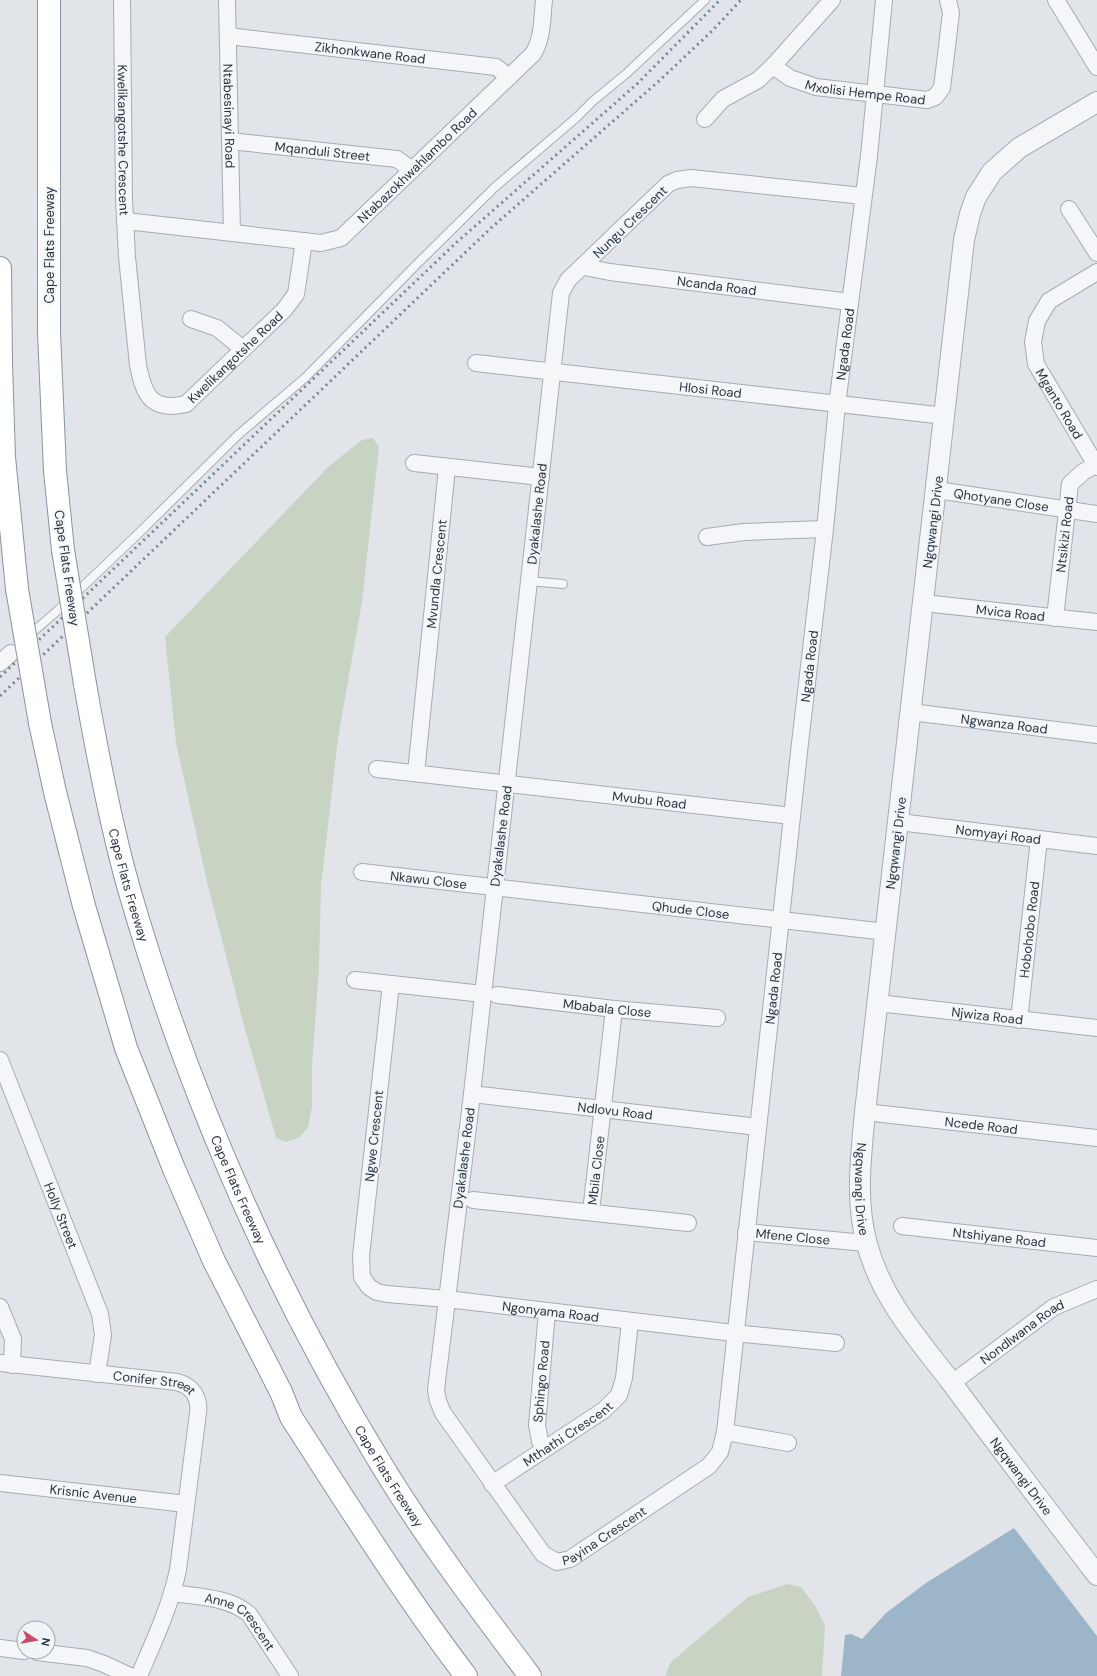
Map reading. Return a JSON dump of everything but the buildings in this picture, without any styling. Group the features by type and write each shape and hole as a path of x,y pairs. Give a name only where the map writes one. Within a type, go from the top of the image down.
{"highway":[{"name":"Cape Flats Freeway","path":"49,0 49,332 55,471 62,550 102,781 129,889 173,1027 213,1130 257,1233 307,1333 381,1464 454,1574 530,1676"},
{"path":"0,268 4,458 17,589 40,723 55,792 84,906 126,1048 174,1169 214,1261 281,1392 291,1417 426,1624 466,1676"}],"street":[{"name":"Kwelikangotshe Crescent","path":"122,0 124,199 126,221 232,232"},
{"name":"Ntabesinayi Road","path":"227,0 232,232"},
{"name":"Ntabazokhwahlambo Road","path":"232,232 327,243 345,236 525,63 537,46 541,32 544,0"},
{"path":"705,119 723,99 758,80 773,66 832,0"},
{"name":"Ngada Road","path":"734,1333 782,920 792,816 825,529 837,405 875,94 884,0"},
{"name":"Mxolisi Hempe Road","path":"773,66 790,78 816,87 927,100 935,97 942,88 951,13 948,0"},
{"path":"1056,0 1097,67"},
{"name":"Zikhonkwane Road","path":"228,36 496,67 509,77"},
{"name":"Ngqwangi Drive","path":"1097,102 1019,148 992,172 976,197 970,214 964,240 912,712 865,1112 859,1181 862,1222 866,1243 873,1264 889,1298 952,1384 1097,1575"},
{"name":"Mqanduli Street","path":"230,141 396,159 412,170"},
{"name":"Nungu Crescent","path":"552,372 561,293 568,280 584,267 668,184 677,180 691,178 863,196"},
{"path":"1069,209 1097,253"},
{"name":"Kwelikangotshe Road","path":"126,221 128,264 138,365 145,392 149,397 162,404 170,406 186,404 290,304 296,294 304,241"},
{"name":"Ncanda Road","path":"584,267 610,272 850,302"},
{"name":"Mganto Road","path":"1097,272 1049,301 1037,322 1033,342 1036,364 1097,465"},
{"path":"191,319 217,328 243,349"},
{"name":"Hlosi Road","path":"476,363 945,416"},
{"name":"Dyakalashe Road","path":"447,1299 472,1094 490,995 495,887 552,372"},
{"path":"414,463 447,468 541,477"},
{"name":"Ntsikizi Road","path":"1055,618 1070,484 1083,472 1097,465"},
{"name":"Mvundla Crescent","path":"416,773 447,468"},
{"name":"Qhotyane Close","path":"937,490 1097,514"},
{"path":"707,537 744,532 825,529"},
{"name":"Mvica Road","path":"924,603 1097,622"},
{"name":"Ngwanza Road","path":"912,712 1097,735"},
{"path":"377,769 507,783"},
{"name":"Mvubu Road","path":"507,783 792,816"},
{"name":"Nomyayi Road","path":"899,822 1097,846"},
{"name":"Hobohobo Road","path":"1019,1020 1039,839"},
{"name":"Nkawu Close","path":"362,872 495,887"},
{"name":"Qhude Close","path":"495,887 886,932"},
{"path":"355,980 490,995"},
{"name":"Ngwe Crescent","path":"369,1286 362,1277 361,1256 391,984"},
{"name":"Mbabala Close","path":"490,995 614,1009 717,1018"},
{"name":"Njwiza Road","path":"878,1003 1097,1028"},
{"name":"Mbila Close","path":"591,1212 614,1009"},
{"name":"Holly Street","path":"0,1060 102,1321 103,1343 97,1374"},
{"name":"Ndlovu Road","path":"472,1094 758,1127"},
{"name":"Ncede Road","path":"865,1112 1097,1138"},
{"name":"Mbila Close","path":"473,1200 688,1223"},
{"name":"Ntshiyane Road","path":"902,1226 1097,1248"},
{"name":"Mfene Close","path":"746,1232 866,1243"},
{"name":"Ngonyama Road","path":"369,1286 377,1292 387,1294 447,1299 547,1312 836,1343"},
{"name":"Nondlwana Road","path":"952,1384 1054,1307 1097,1289"},
{"name":"Payina Crescent","path":"447,1299 436,1390 438,1401 443,1413 543,1554 557,1562 565,1561 577,1555 708,1466 720,1452 725,1432 734,1333"},
{"path":"0,1307 13,1340 6,1364"},
{"name":"Sphingo Road","path":"544,1450 540,1441 537,1425 547,1312"},
{"name":"Mthathi Crescent","path":"492,1484 604,1410 619,1395 624,1378 630,1321"},
{"name":"Conifer Street","path":"6,1364 176,1382 184,1384 194,1393 199,1406 181,1548 173,1593 139,1676"},
{"path":"725,1432 788,1444"},
{"name":"Krisnic Avenue","path":"0,1484 186,1504"},
{"name":"Anne Crescent","path":"173,1593 213,1600 241,1608 249,1614 290,1676"},
{"path":"0,1648 16,1649"},
{"path":"56,1654 87,1658 130,1676"}],"lane":[{"path":"5,658 56,612 238,435 306,377 416,264 495,187 627,73 705,0"},
{"path":"529,581 564,584"}],"green space":[{"path":"373,438 379,447 362,602 338,738 321,886 319,969 312,1065 312,1107 308,1127 300,1137 286,1142 276,1138 243,1022 207,882 176,743 165,637 329,466 362,440"},
{"path":"787,1584 801,1587 816,1607 825,1626 822,1676 665,1676 671,1662 748,1597"}],"water":[{"path":"1014,1528 1097,1636 1097,1676 841,1676 845,1635 851,1634 862,1639 886,1613 926,1583"}],"railway":[{"path":"0,677 457,242 637,84 720,0"},
{"path":"0,696 491,228 659,81 712,31 741,0"}]}
